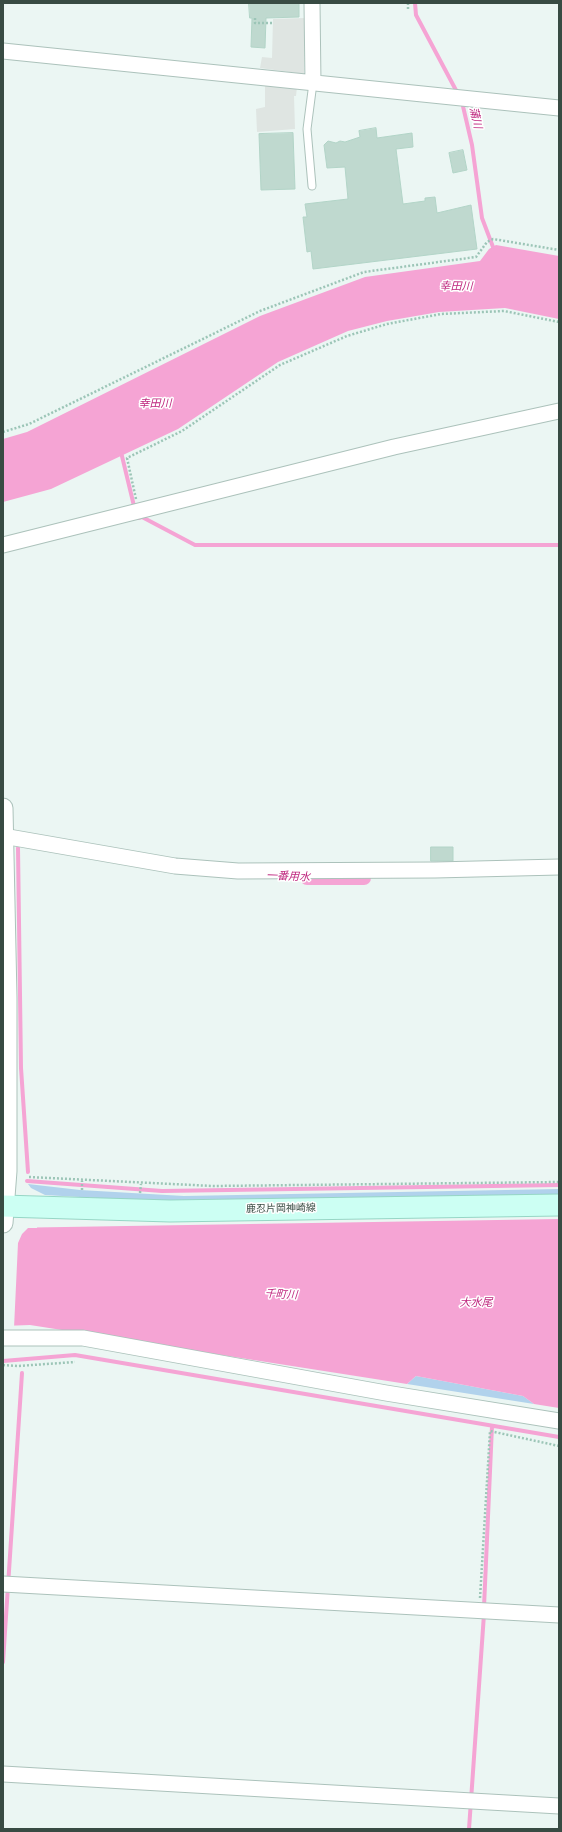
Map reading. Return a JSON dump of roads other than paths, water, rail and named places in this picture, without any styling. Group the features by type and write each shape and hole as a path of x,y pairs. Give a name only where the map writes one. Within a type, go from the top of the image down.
{"main road":[{"name":"鹿忍片岡神崎線","path":"3,1214 559,1205"}],"street":[{"path":"312,3 313,81"},
{"path":"3,51 313,81 559,108"},
{"path":"3,545 394,447 559,411"},
{"path":"3,808 7,1171 3,1214"},
{"path":"4,836 176,866 238,871 435,870 559,867"},
{"path":"3,1338 83,1338 386,1393 559,1421"},
{"path":"6,1584 559,1615"},
{"path":"3,1774 559,1806"}],"lane":[{"path":"312,186 307,129 313,81"}],"water":[{"name":"幸田川","path":"496,245 559,256 559,319 505,308 439,312 387,321 348,331 278,362 178,429 51,489 3,502 3,439 27,432 260,316 365,277 480,261 489,249"},
{"name":"大水尾","path":"559,1219 559,1408 534,1404 523,1396 416,1376 407,1384 30,1325 3,1326 3,1228"}],"waterway":[{"name":"蒲川","path":"415,3 416,15 458,94"},
{"name":"蒲川","path":"462,102 472,145 482,218 493,247"},
{"path":"121,452 134,506"},
{"path":"138,518 142,517 195,545 559,545"},
{"path":"18,848 21,1068 28,1172"},
{"name":"一番用水","path":"307,878 364,878"},
{"path":"27,1181 162,1191 559,1185"},
{"path":"3,1361 75,1355 559,1437"},
{"path":"3,1662 22,1373"},
{"path":"484,1607 492,1426"},
{"path":"469,1829 484,1614"}],"water label":[{"name":"千町川","path":"281,1295"}]}
